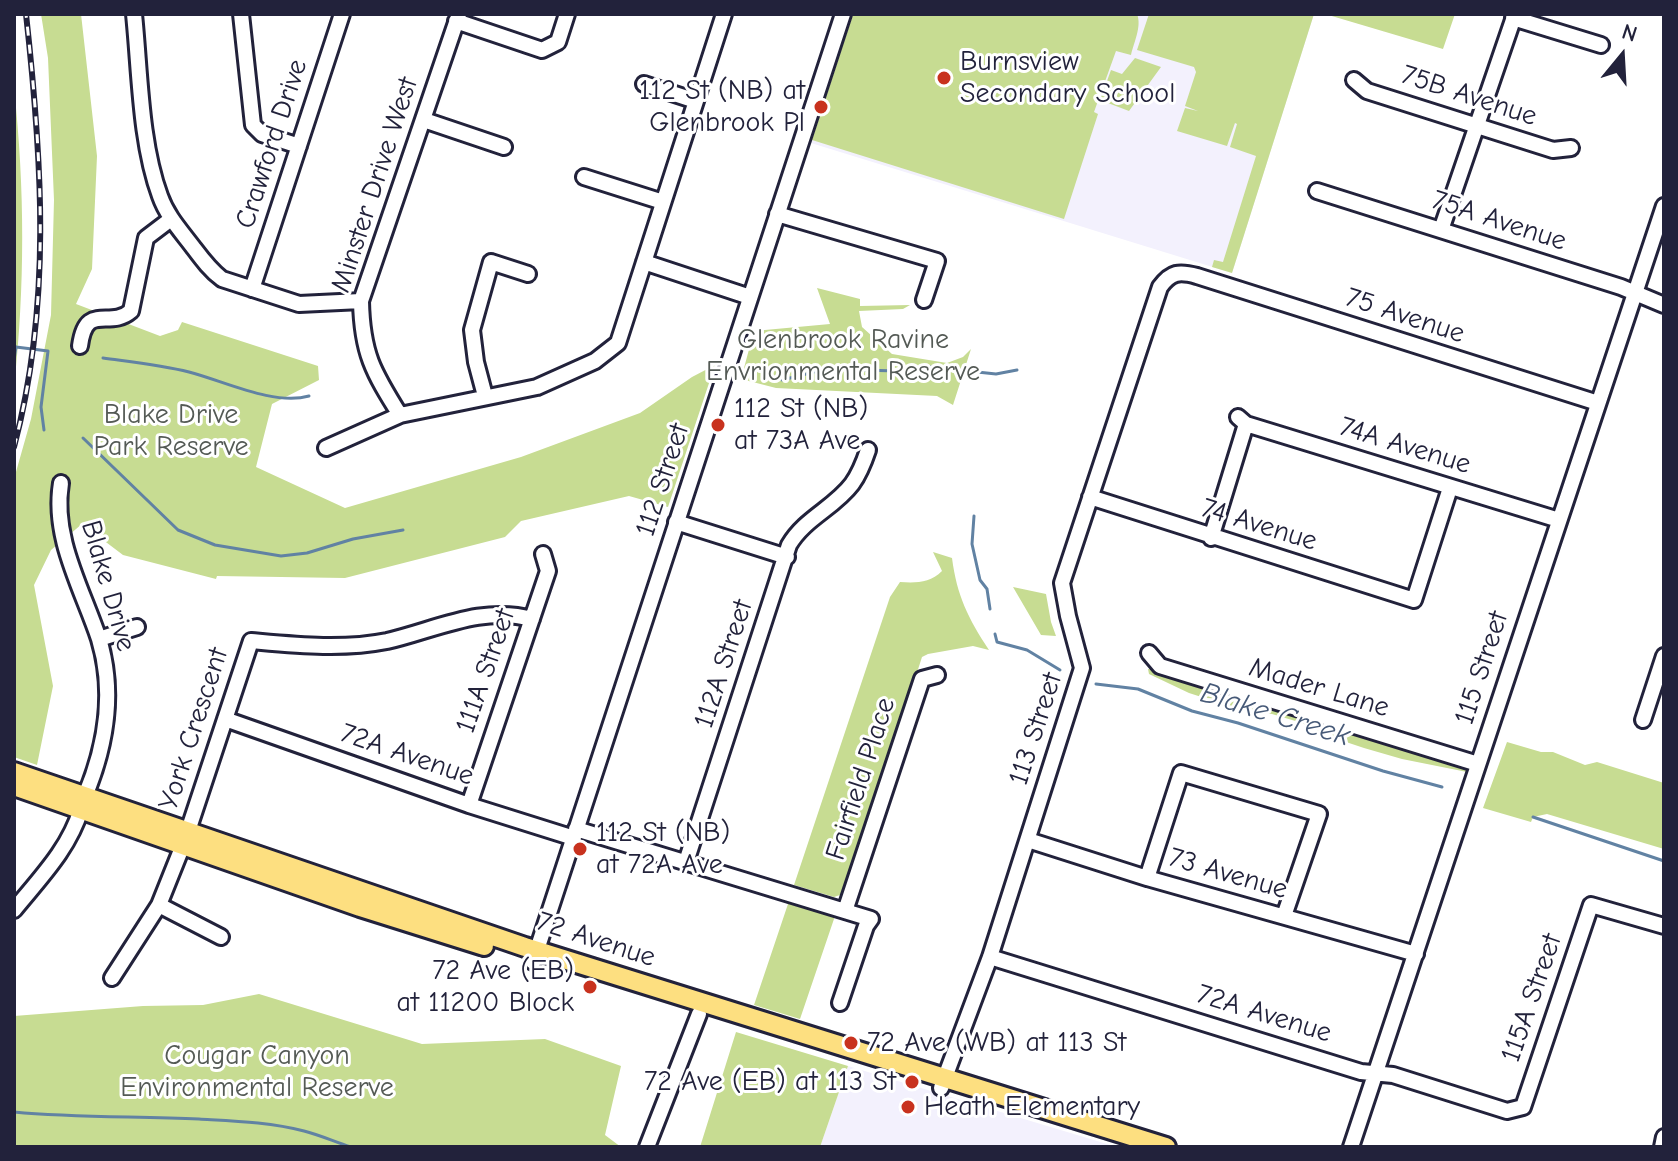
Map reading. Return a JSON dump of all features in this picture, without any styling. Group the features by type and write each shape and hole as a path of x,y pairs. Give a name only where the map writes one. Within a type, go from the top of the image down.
{"main road":[{"name":"72 Avenue","path":"14,772 83,803"},
{"name":"72 Avenue","path":"14,786 83,803 349,888 699,1014 1166,1147"},
{"name":"72 Avenue","path":"535,956 840,1046 1132,1147"}],"street":[{"path":"134,14 149,155 160,197 171,219 212,271 222,279 299,304 361,301"},
{"path":"241,14 253,125 262,134 299,146"},
{"name":"Crawford Drive","path":"252,289 342,14"},
{"path":"457,18 542,50 558,42 567,14"},
{"path":"326,448 400,415 537,387 595,361 618,343 724,14"},
{"name":"112 Street","path":"535,956 843,14"},
{"path":"1441,230 1514,16 1601,45"},
{"name":"Minster Drive West","path":"400,415 367,356 361,301 457,18"},
{"name":"75B Avenue","path":"1354,80 1367,91 1553,150 1571,148"},
{"path":"644,84 696,101"},
{"path":"424,120 504,147"},
{"path":"584,177 663,202"},
{"name":"75A Avenue","path":"1317,191 1664,305"},
{"name":"115 Street","path":"1351,1147 1664,206"},
{"path":"777,214 937,261 924,300"},
{"path":"80,346 83,331 92,319 120,319 131,311 146,238 171,219"},
{"path":"485,396 472,330 491,262 528,274"},
{"path":"644,262 750,297"},
{"name":"113 Street","path":"944,1082 990,957 1082,668 1062,583 1160,287 1168,276 1180,271 1197,276"},
{"name":"75 Avenue","path":"1197,276 1598,403"},
{"name":"74A Avenue","path":"1211,538 1242,421 1559,520"},
{"name":"112A Street","path":"686,862 789,545 795,534 841,504 863,468 868,450"},
{"name":"Blake Drive","path":"14,910 73,834 104,737 108,713 106,665 65,548 59,502 61,483"},
{"name":"74 Avenue","path":"1090,497 1211,538 1414,600 1450,488"},
{"path":"676,522 787,557"},
{"name":"111A Street","path":"469,805 548,571 543,554"},
{"name":"York Crescent","path":"112,978 159,905 185,838 251,641 338,647 386,641 486,615 514,614 532,619"},
{"path":"99,639 137,627"},
{"name":"Mader Lane","path":"1149,653 1160,666 1478,764"},
{"path":"1643,720 1664,656"},
{"name":"Fairfield Place","path":"845,911 922,679 937,675"},
{"name":"72A Avenue","path":"225,719 469,805 686,862 871,919 840,1003"},
{"path":"1147,878 1181,773 1319,814 1284,916"},
{"name":"73 Avenue","path":"1028,840 1147,878 1416,954"},
{"path":"159,905 221,937"},
{"name":"115A Street","path":"1523,1107 1591,905 1664,926"},
{"name":"72A Avenue","path":"990,957 1376,1075 1393,1075 1507,1111 1523,1107"},
{"path":"647,1147 699,1014"},
{"path":"1662,1147 1664,1137"}],"shaded area":[{"path":"854,14 1314,14 1232,273 811,143"},
{"name":"Heath Elementary","path":"848,1066 1117,1147 820,1147"}],"green space":[{"name":"Blake Drive Park Reserve","path":"41,14 81,14 97,156 92,269 76,304 160,336 178,330 182,322 318,366 319,380 272,404 256,467 345,508 521,457 640,413 715,365 668,507 629,496 521,521 505,537 345,578 217,576 216,579 123,555 82,524 51,550 34,585 53,686 37,765 14,757 14,479 31,419 51,315 54,200 48,58"},
{"name":"Burnsview Secondary School","path":"853,14 1137,14 1138,29 1131,55 1116,51 1094,112 1098,114 1064,219 812,140"},
{"path":"1149,14 1314,14 1232,273 1212,267 1214,260 1223,262 1256,156 1230,147 1235,123 1227,146 1177,131 1185,108 1198,111 1185,106 1196,72 1194,67 1137,50"},
{"path":"1325,14 1455,14 1443,49"},
{"path":"1135,58 1161,67 1129,111 1100,100 1111,70 1122,74"},
{"path":"14,88 22,238 14,388"},
{"name":"Glenbrook Ravine Envrionmental Reserve","path":"817,288 860,299 860,306 910,305 903,309 859,311 862,327 892,354 947,363 963,357 971,349 953,405 937,396 776,388 741,379 754,331 830,324"},
{"path":"933,552 952,558 964,606 989,650 973,646 922,657 846,893 834,897 794,885 890,597 900,582 922,581 942,571"},
{"path":"1013,587 1046,594 1056,636 1041,635"},
{"path":"1148,669 1462,765 1467,772 1402,759 1325,735 1302,723 1272,714 1245,711 1189,693 1149,674"},
{"path":"1507,742 1541,752 1553,752 1585,765 1597,762 1664,783 1664,849 1547,814 1533,817 1531,822 1483,808"},
{"path":"789,901 835,916 800,1019 754,1005"},
{"name":"Cougar Canyon Environmental Reserve","path":"259,994 422,1044 545,1039 621,1066 605,1135 621,1147 14,1147 14,1016 143,1006 203,1005"},
{"path":"736,1032 848,1066 820,1147 700,1147"}],"waterway":[{"path":"14,345 14,360"},
{"name":"Blake Creek","path":"16,347 48,351 41,407 44,430"},
{"path":"103,358 178,370 280,398 309,396"},
{"name":"Blake Creek","path":"782,380 826,369 897,371 930,367 996,374 1017,370"},
{"name":"Blake Creek","path":"83,438 178,530 215,545 281,556 307,553 353,539 403,530"},
{"name":"Blake Creek","path":"974,516 972,544 980,580 987,589 990,609"},
{"name":"Blake Creek","path":"995,634 997,642 1027,650 1060,670"},
{"name":"Blake Creek","path":"1096,684 1138,689 1192,711 1442,787"},
{"name":"Blake Creek","path":"1533,817 1664,861"},
{"path":"14,1112 252,1122 304,1131 351,1147"}],"railway":[{"path":"14,447 26,393 39,285 39,177 26,14"}],"place":[{"name":"Burnsview Secondary School","path":"944,78"},
{"name":"112 St (NB) at Glenbrook Pl","path":"821,107"},
{"name":"112 St (NB) at 73A Ave","path":"718,425"},
{"name":"112 St (NB) at 72A Ave","path":"580,849"},
{"name":"72 Ave (EB) at 11200 Block","path":"590,987"},
{"name":"72 Ave (WB) at 113 St","path":"851,1043"},
{"name":"72 Ave (EB) at 113 St","path":"912,1082"},
{"name":"Heath Elementary","path":"908,1107"}]}
